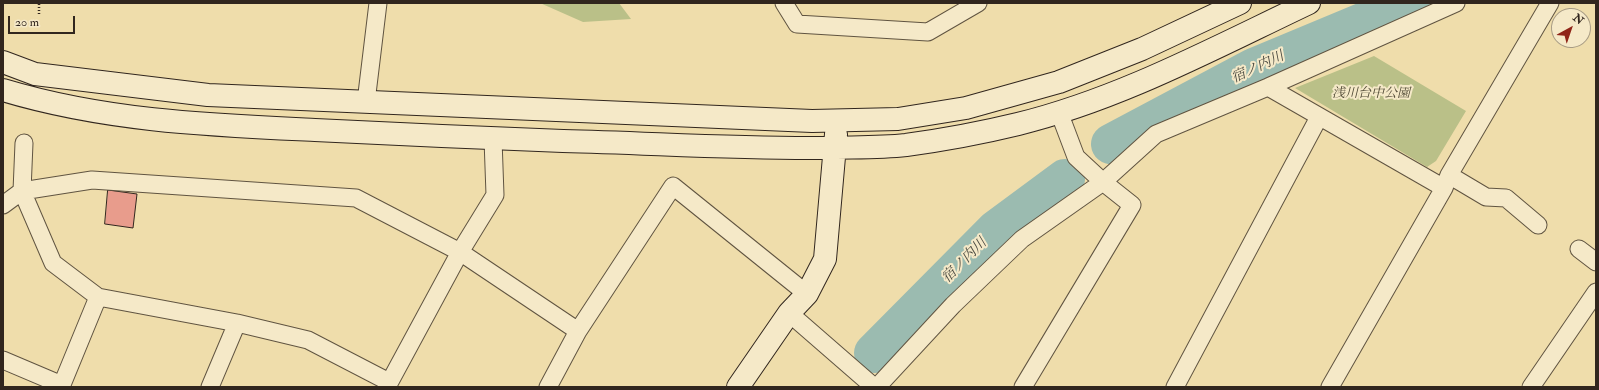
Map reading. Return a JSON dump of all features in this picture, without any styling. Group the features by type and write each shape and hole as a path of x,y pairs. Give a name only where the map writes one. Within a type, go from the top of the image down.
{"street":[{"path":"366,102 378,3"},
{"path":"784,3 797,24 928,32 978,3"},
{"path":"3,62 35,74 208,95 797,121 898,119 966,108 1052,84 1142,49 1240,3"},
{"path":"3,90 36,100 81,110 174,122 493,139 776,149 904,145 960,136 1017,124 1059,112 1124,90 1308,3"},
{"path":"878,387 953,305 1022,239 1103,182 1156,134 1268,87 1456,3"},
{"path":"1330,387 1550,3"},
{"path":"1268,87 1319,117 1447,181 1486,197 1506,198 1538,225"},
{"path":"1024,387 1132,205 1103,182 1076,156 1059,112"},
{"path":"1175,387 1319,117"},
{"path":"738,387 789,313 807,294 825,259 836,148 837,120"},
{"path":"24,143 22,191 53,263 98,297 237,323 308,340 388,384 460,252 495,195 493,139"},
{"path":"3,205 22,191 92,180 356,198 460,252 578,331"},
{"path":"548,387 578,331 673,186 807,294"},
{"path":"1579,249 1596,262"},
{"path":"1532,387 1596,292"},
{"path":"3,360 61,386 98,297"},
{"path":"789,313 874,387"},
{"path":"210,387 237,323"}],"path":[{"path":"39,3 39,14"}],"green space":[{"path":"540,3 619,3 631,19 583,22"},
{"name":"浅川台中公園","path":"1374,56 1466,111 1436,161 1427,167 1295,88"}],"building":[{"path":"108,190 137,194 133,228 105,224"}],"waterway":[{"name":"宿ノ内川","path":"1111,144 1254,68 1410,3"},
{"name":"宿ノ内川","path":"874,353 996,230 1065,179"}]}
